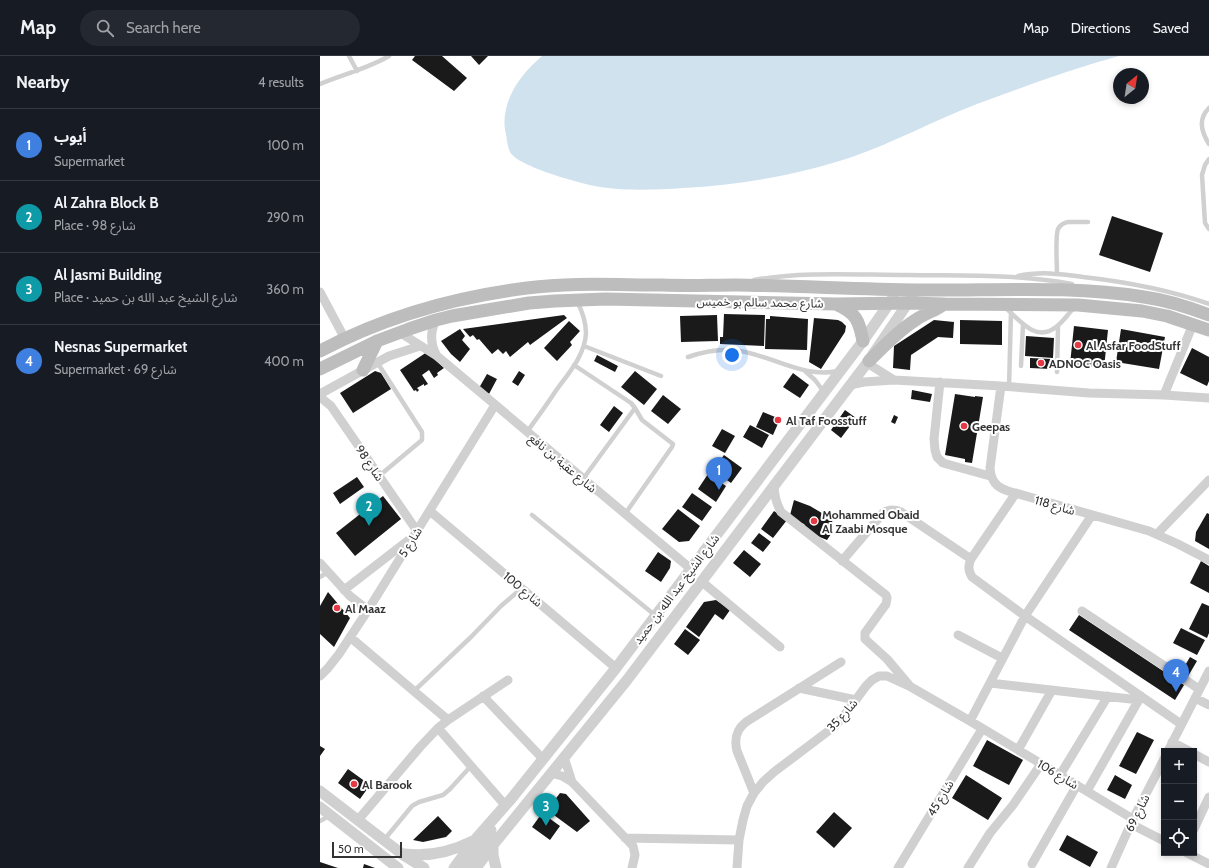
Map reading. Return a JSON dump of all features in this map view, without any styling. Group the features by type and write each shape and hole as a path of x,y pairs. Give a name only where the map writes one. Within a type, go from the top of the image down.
{"main road":[{"name":"شارع محمد سالم بو خميس","path":"320,351 345,339 403,316 448,302 526,288 550,286 736,286 1094,292 1145,297 1168,302 1209,315"},
{"name":"شارع محمد سالم بو خميس","path":"320,369 376,341 436,320 529,303 576,300 620,299 836,304 908,303 1006,308 1078,304 1142,310 1167,316 1209,330"},
{"path":"836,304 852,313 856,318 863,342"},
{"path":"868,362 916,319 938,310 944,304"},
{"path":"363,370 376,341"}],"street":[{"name":"شارع الشيخ عبد الله بن حميد","path":"454,868 474,841 508,802 616,668 656,616 863,342 899,289"},
{"name":"شارع الشيخ عبد الله بن حميد","path":"476,868 627,680 774,484 868,362 916,290"},
{"path":"320,292 345,339"},
{"path":"436,320 431,338 437,356"},
{"path":"1164,395 1193,324"},
{"name":"شارع عقبة بن نافع","path":"399,332 437,356 691,569"},
{"path":"320,395 377,362 399,352 420,346"},
{"path":"868,362 894,380"},
{"path":"850,385 864,382 894,380 1005,386 1089,393 1209,398"},
{"path":"940,382 934,439 937,457 943,463 990,476 990,468 1005,386"},
{"name":"شارع 98","path":"320,395 331,406 416,533"},
{"name":"شارع 5","path":"320,676 334,662 368,610 495,405"},
{"name":"شارع 118","path":"990,476 994,483 1000,488 1157,534 1209,560"},
{"path":"1157,534 1209,480"},
{"path":"774,484 776,504 781,512 886,595 886,604 865,633 865,639 887,659 911,687"},
{"path":"1016,493 971,558 968,565 969,572 972,577 1140,698 1181,724"},
{"path":"842,561 883,513 892,509 901,512 971,558"},
{"name":"شارع 100","path":"430,511 616,668"},
{"path":"970,721 1025,616 1092,515"},
{"path":"344,590 416,533"},
{"path":"320,563 344,590 368,610"},
{"path":"701,581 780,647"},
{"path":"1082,611 1199,689"},
{"path":"958,635 1002,658"},
{"path":"350,637 448,720"},
{"path":"754,793 735,745 741,726 841,662"},
{"path":"1169,748 1209,671"},
{"name":"شارع 35","path":"737,868 739,840 747,806 754,793 774,772 835,726 866,686 879,676 887,676 911,687 982,728"},
{"path":"358,820 438,728 508,680"},
{"path":"990,683 1140,698"},
{"path":"799,688 856,700"},
{"path":"1018,750 1052,690"},
{"path":"483,696 543,759"},
{"path":"1060,775 1108,696"},
{"path":"1087,791 1140,698"},
{"path":"1195,698 1209,705"},
{"path":"438,728 471,766 508,802 498,821 466,868"},
{"name":"شارع 106","path":"982,728 1087,791 1161,839"},
{"name":"شارع 45","path":"898,868 982,728"},
{"path":"1172,742 1183,748"},
{"path":"1197,756 1209,762"},
{"path":"564,757 572,782"},
{"path":"968,868 986,838 1013,805 1041,764"},
{"name":"شارع 69","path":"1110,868 1161,764"},
{"path":"551,773 562,776 572,782 633,846 635,850 632,868"},
{"path":"1032,864 1077,785"},
{"path":"320,791 402,854 424,868"},
{"path":"1197,823 1209,797"},
{"path":"320,807 396,867"},
{"path":"625,838 739,840"},
{"path":"402,854 439,854 451,851 474,841"},
{"path":"493,845 493,855 496,868"},
{"path":"1193,856 1209,864"}],"lane":[{"path":"349,56 357,71"},
{"path":"320,84 373,65 389,56"},
{"path":"1209,108 1204,114 1202,123 1204,135 1209,144"},
{"path":"1209,159 1202,176 1204,223 1209,229"},
{"path":"1057,274 1057,233 1060,226 1065,222 1088,222"},
{"path":"736,286 749,281 764,278 815,274 1013,277 1070,284 1094,292"},
{"path":"1013,277 1032,274 1057,274 1115,281 1147,286 1209,304"},
{"path":"527,432 574,365 584,346 586,334 585,323 582,311 576,300"},
{"path":"1006,308 1023,325 1032,331 1043,332 1058,326 1078,304"},
{"path":"1005,386 1006,308"},
{"path":"1021,366 1023,325"},
{"path":"1057,372 1058,326"},
{"path":"584,346 661,376"},
{"path":"688,357 703,352 735,350 805,371 823,373 842,370"},
{"path":"377,362 422,432 422,440 379,476"},
{"path":"574,365 627,400 635,408 642,420 670,441 673,446 625,514"},
{"path":"805,371 824,393"},
{"path":"583,479 635,408"},
{"path":"532,515 656,616"},
{"path":"320,577 328,572"},
{"path":"414,691 471,637 501,606 522,588"},
{"path":"384,840 412,806 419,802 443,795 471,766"},
{"path":"320,821 331,816"}],"water":[{"path":"542,56 1119,56 1065,72 977,104 884,145 852,157 811,169 747,182 704,187 641,190 600,187 564,178 526,164 510,152 505,130 506,108 509,98 520,79"}],"building":[{"path":"415,56 442,56 467,78 454,91 412,60"},
{"path":"471,56 488,56 479,65"},
{"path":"1112,216 1163,233 1150,272 1099,255"},
{"path":"724,314 765,315 764,346 720,344 720,337 723,337"},
{"path":"564,315 567,318 530,345 528,342 510,357 506,351 503,354 498,349 492,354 479,339 477,340 473,335 470,337 463,329"},
{"path":"717,315 718,341 681,342 680,316"},
{"path":"770,316 808,319 807,350 765,349 766,319 770,319"},
{"path":"814,318 838,320 846,326 845,332 821,369 809,362"},
{"path":"934,320 954,322 953,338 938,337 911,355 910,370 893,368 894,346"},
{"path":"960,320 1002,321 1002,345 960,344"},
{"path":"569,321 580,331 570,342 572,345 557,361 544,348"},
{"path":"1074,326 1108,330 1104,368 1070,364"},
{"path":"460,329 465,336 462,340 470,349 460,362 451,354 441,341"},
{"path":"1121,329 1165,337 1159,369 1116,362"},
{"path":"1026,336 1054,338 1053,358 1025,356"},
{"path":"1192,348 1209,357 1209,381 1207,386 1180,373"},
{"path":"427,352 444,368 437,373 438,375 434,378 429,370 422,375 428,384 424,386 424,384 417,388 419,390 417,392 416,390 414,391 400,370"},
{"path":"597,355 618,366 615,372 594,361"},
{"name":"ADNOC Oasis","path":"1030,358 1052,359 1051,369 1030,368"},
{"path":"375,371 381,373 391,389 353,413 340,393"},
{"path":"519,371 525,375 518,386 512,382"},
{"path":"635,371 657,389 644,405 621,387"},
{"path":"793,373 809,385 800,398 783,387"},
{"path":"487,374 497,379 489,394 479,388"},
{"path":"912,390 932,394 930,402 911,399"},
{"name":"Geepas","path":"955,394 983,397 972,463 965,462 965,459 945,455"},
{"path":"663,395 681,409 668,424 651,411"},
{"path":"614,406 623,413 609,432 600,425"},
{"path":"845,410 856,418 841,438 831,430"},
{"path":"763,412 780,419 773,435 756,427"},
{"path":"894,415 898,417 895,424 891,422"},
{"path":"750,425 769,435 762,448 743,437"},
{"path":"722,429 735,436 725,453 712,446"},
{"path":"724,455 742,468 731,483 713,470"},
{"path":"708,474 726,486 716,502 698,489"},
{"path":"357,477 364,487 340,504 333,493"},
{"path":"692,493 712,507 702,521 682,507"},
{"path":"383,496 401,519 355,556 336,533"},
{"name":"Mohammed Obaid Al Zaabi Mosque","path":"794,500 810,506 832,519 833,531 827,540 810,533 804,524 789,519"},
{"path":"678,509 700,526 689,541 679,542 662,529"},
{"path":"774,511 787,520 773,538 761,529"},
{"path":"1207,513 1209,514 1209,549 1195,541 1196,532"},
{"path":"759,533 771,542 763,552 751,543"},
{"path":"744,550 761,564 750,577 733,563"},
{"path":"658,552 671,561 670,568 661,582 645,571"},
{"path":"1201,561 1209,566 1209,593 1190,583"},
{"path":"328,592 350,618 334,647 320,634 320,606"},
{"path":"716,600 730,610 723,620 715,614 699,637 686,627 704,602"},
{"path":"1202,603 1209,606 1209,633 1207,638 1189,629"},
{"path":"1079,615 1184,685 1175,700 1069,630"},
{"path":"1181,628 1205,640 1197,655 1173,643"},
{"path":"685,629 700,640 688,655 674,644"},
{"path":"1190,657 1197,661 1187,678 1180,674"},
{"path":"1137,732 1154,740 1136,774 1119,766"},
{"path":"987,740 1023,760 1009,785 973,766"},
{"path":"320,746 325,749 320,756"},
{"name":"Al Barook","path":"348,769 370,785 360,799 338,783"},
{"path":"966,775 1002,798 988,820 952,798"},
{"path":"1115,775 1132,785 1125,799 1107,790"},
{"path":"560,793 566,794 590,821 577,832 547,810"},
{"path":"834,812 852,828 834,848 816,832"},
{"path":"542,813 560,826 550,840 532,827"},
{"path":"438,816 452,831 446,837 423,842 413,840"},
{"path":"1067,835 1098,852 1090,867 1059,850"},
{"path":"320,862 338,868 320,868"},
{"path":"364,864 375,868 363,868"}],"place":[{"name":"Al Asfar FoodStuff","path":"1078,345"},
{"name":"ADNOC Oasis","path":"1041,363"},
{"name":"Al Taf Foosstuff","path":"778,420"},
{"name":"Geepas","path":"964,426"},
{"name":"أيوب","path":"719,490"},
{"name":"Mohammed Obaid Al Zaabi Mosque","path":"814,521"},
{"name":"Al Zahra Block B","path":"369,526"},
{"name":"Al Maaz","path":"337,608"},
{"name":"Nesnas Supermarket","path":"1176,692"},
{"name":"Al Barook","path":"354,784"},
{"name":"Al Jasmi Building","path":"546,826"}]}
